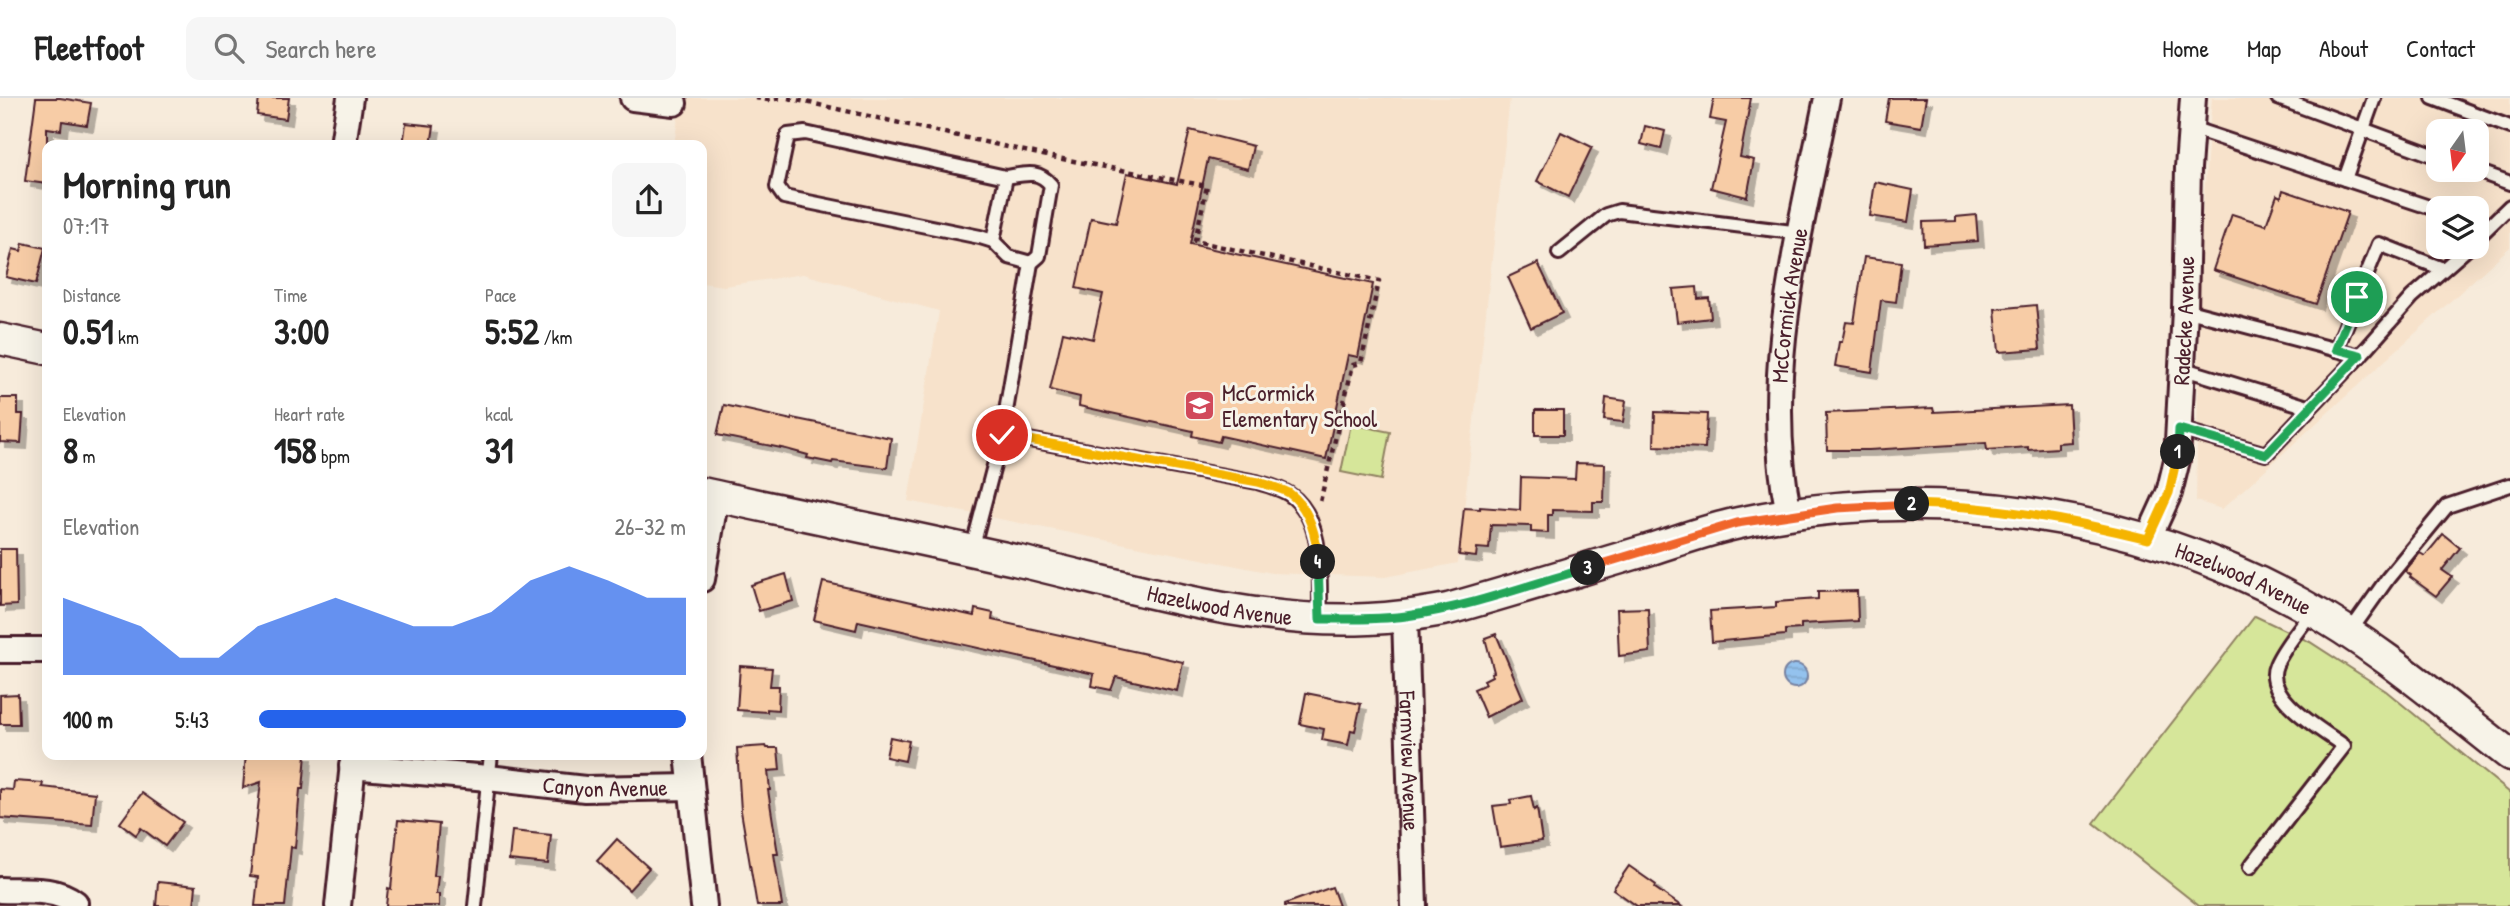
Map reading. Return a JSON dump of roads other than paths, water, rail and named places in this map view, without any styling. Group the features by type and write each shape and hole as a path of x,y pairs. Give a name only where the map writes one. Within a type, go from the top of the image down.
{"street":[{"path":"344,140 350,98"},
{"path":"633,98 674,103"},
{"name":"McCormick Avenue","path":"1789,514 1781,475 1779,397 1784,326 1794,258 1826,98"},
{"name":"Radecke Avenue","path":"2148,539 2169,493 2177,460 2193,98"},
{"path":"0,339 42,348"},
{"path":"707,519 709,495"},
{"name":"Hazelwood Avenue","path":"709,495 1206,604 1250,612 1320,619 1367,620 1405,617 1448,609 1737,523 1789,514 1896,504 1963,506 2080,522 2148,539 2262,584 2312,611 2395,665 2510,755"},
{"name":"Farmview Avenue","path":"1405,617 1414,906"},
{"path":"0,650 42,650"},
{"path":"338,906 353,760"},
{"name":"Canyon Avenue","path":"353,760 489,766 585,789 691,787"},
{"path":"689,760 704,906"},
{"path":"0,890 56,893 75,903"}],"lane":[{"path":"2278,98 2426,153"},
{"path":"2345,179 2374,98"},
{"path":"2432,98 2510,127"},
{"path":"2191,128 2426,206"},
{"path":"972,551 1002,435 1031,262 1039,256 1051,185 1044,177 1032,173 1006,177 805,133 788,135 777,187 785,197 993,241 1009,257 1031,262"},
{"path":"2489,175 2510,183"},
{"path":"993,241 1006,177"},
{"path":"2489,220 2510,206"},
{"path":"1559,253 1606,215 1619,211 1801,233"},
{"path":"2336,349 2379,244 2443,269"},
{"path":"2179,429 2266,454 2412,297 2455,259"},
{"path":"2185,310 2360,355"},
{"path":"2181,368 2308,407"},
{"path":"1002,435 1258,482 1288,493 1303,507 1312,527 1318,554 1320,619"},
{"path":"2349,633 2388,578 2447,506 2510,485"},
{"path":"2250,867 2344,746 2284,701 2274,684 2275,666 2312,611"},
{"path":"475,906 489,766"}],"water":[{"path":"1795,664 1806,671 1807,676 1800,687 1795,688 1784,681 1783,676 1790,665"}],"place":[{"name":"McCormick Elementary School","path":"1199,406"}]}
